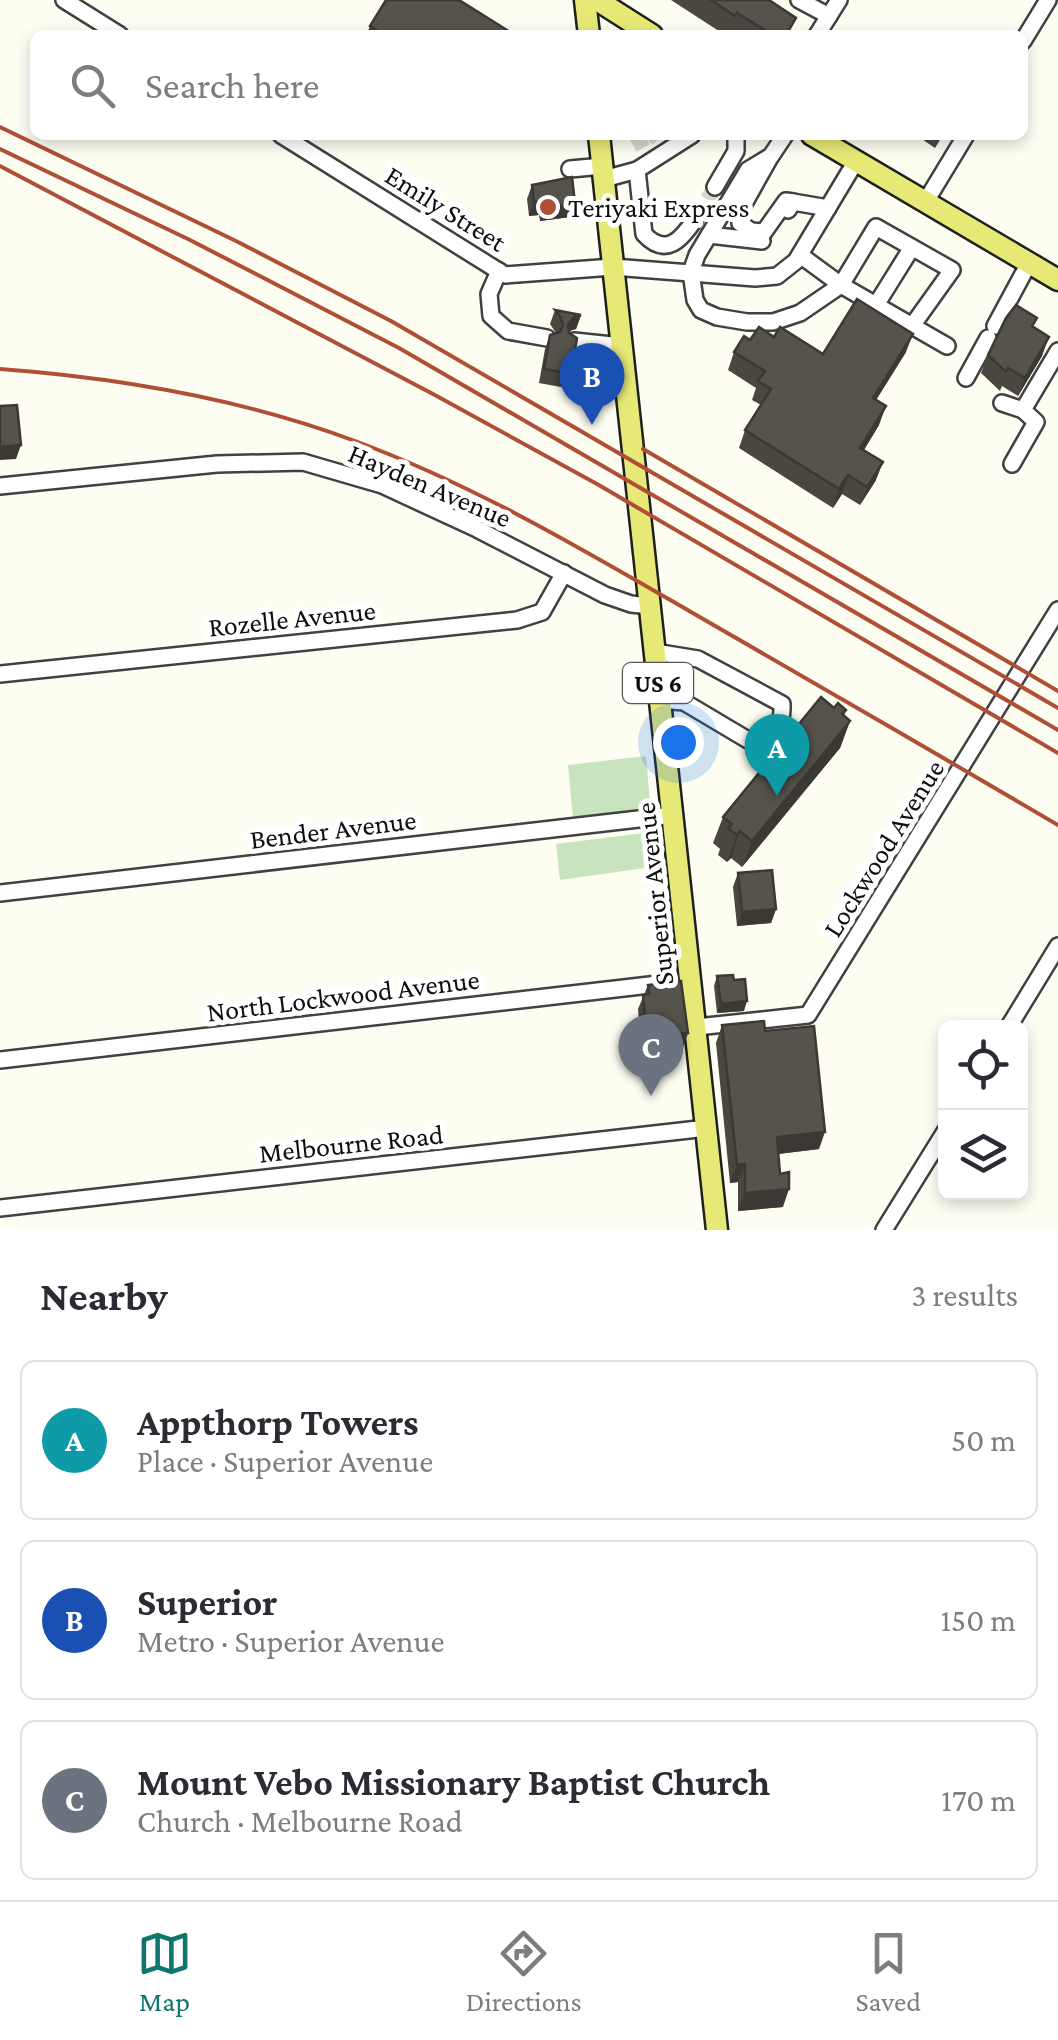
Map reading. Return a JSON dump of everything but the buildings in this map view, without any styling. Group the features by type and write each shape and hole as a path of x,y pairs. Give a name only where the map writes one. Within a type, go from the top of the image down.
{"main road":[{"path":"584,0 588,30"},
{"path":"597,0 644,30"},
{"name":"Superior Avenue","path":"600,140 718,1230"},
{"path":"820,140 1058,280"}],"street":[{"path":"64,0 112,30"},
{"path":"799,0 829,16"},
{"path":"820,30 838,0"},
{"path":"1028,33 1048,0"},
{"name":"Emily Street","path":"289,140 513,276 614,267 755,278 778,276 800,255"},
{"path":"570,169 604,172 679,140"},
{"path":"715,186 736,151 736,140"},
{"path":"782,140 741,209 740,222 751,231 764,232 786,201 828,208"},
{"path":"926,201 963,140"},
{"path":"651,155 644,234 649,240 670,246 679,243 696,218"},
{"path":"771,156 748,170 696,254 691,272 695,300 701,310 747,322 774,322 800,312 842,285 876,227 952,270 912,326"},
{"path":"856,161 800,255 842,285 947,346"},
{"path":"708,235 768,241 793,202"},
{"path":"876,305 912,249"},
{"path":"966,378 1029,263"},
{"path":"500,271 489,294 492,316 508,332 547,338"},
{"path":"574,341 622,346"},
{"path":"1024,410 1058,351"},
{"path":"1002,403 1024,410 1036,422 1012,464"},
{"name":"Hayden Avenue","path":"0,486 217,464 303,462 382,484 604,596 650,606"},
{"name":"Rozelle Avenue","path":"0,674 517,620 542,612 564,573"},
{"name":"Lockwood Avenue","path":"697,1027 808,1016 1058,610"},
{"path":"655,652 698,659 782,704 783,720 771,738 758,746 684,702 660,700"},
{"name":"Bender Avenue","path":"0,893 673,815"},
{"path":"1013,1020 1058,946"},
{"name":"North Lockwood Avenue","path":"0,1060 691,980"},
{"name":"Melbourne Road","path":"0,1208 707,1128"},
{"path":"884,1230 938,1143"}],"green space":[{"path":"646,756 650,802 644,811 573,819 568,765"},
{"path":"644,833 654,837 659,866 560,880 556,844"}],"tunnel":[{"path":"639,140 644,150"},
{"path":"695,219 715,187"}],"railway":[{"path":"0,127 391,321 1058,708"},
{"path":"0,149 190,240 399,348 1058,730"},
{"path":"0,166 597,484 1058,753"},
{"path":"0,369 180,392 312,426 399,458 568,542 1058,825"},
{"path":"643,449 1058,691"}],"place":[{"name":"Teriyaki Express","path":"548,207"},
{"name":"Superior","path":"592,425"},
{"name":"Appthorp Towers","path":"777,796"},
{"name":"Mount Vebo Missionary Baptist Church","path":"651,1096"}]}
